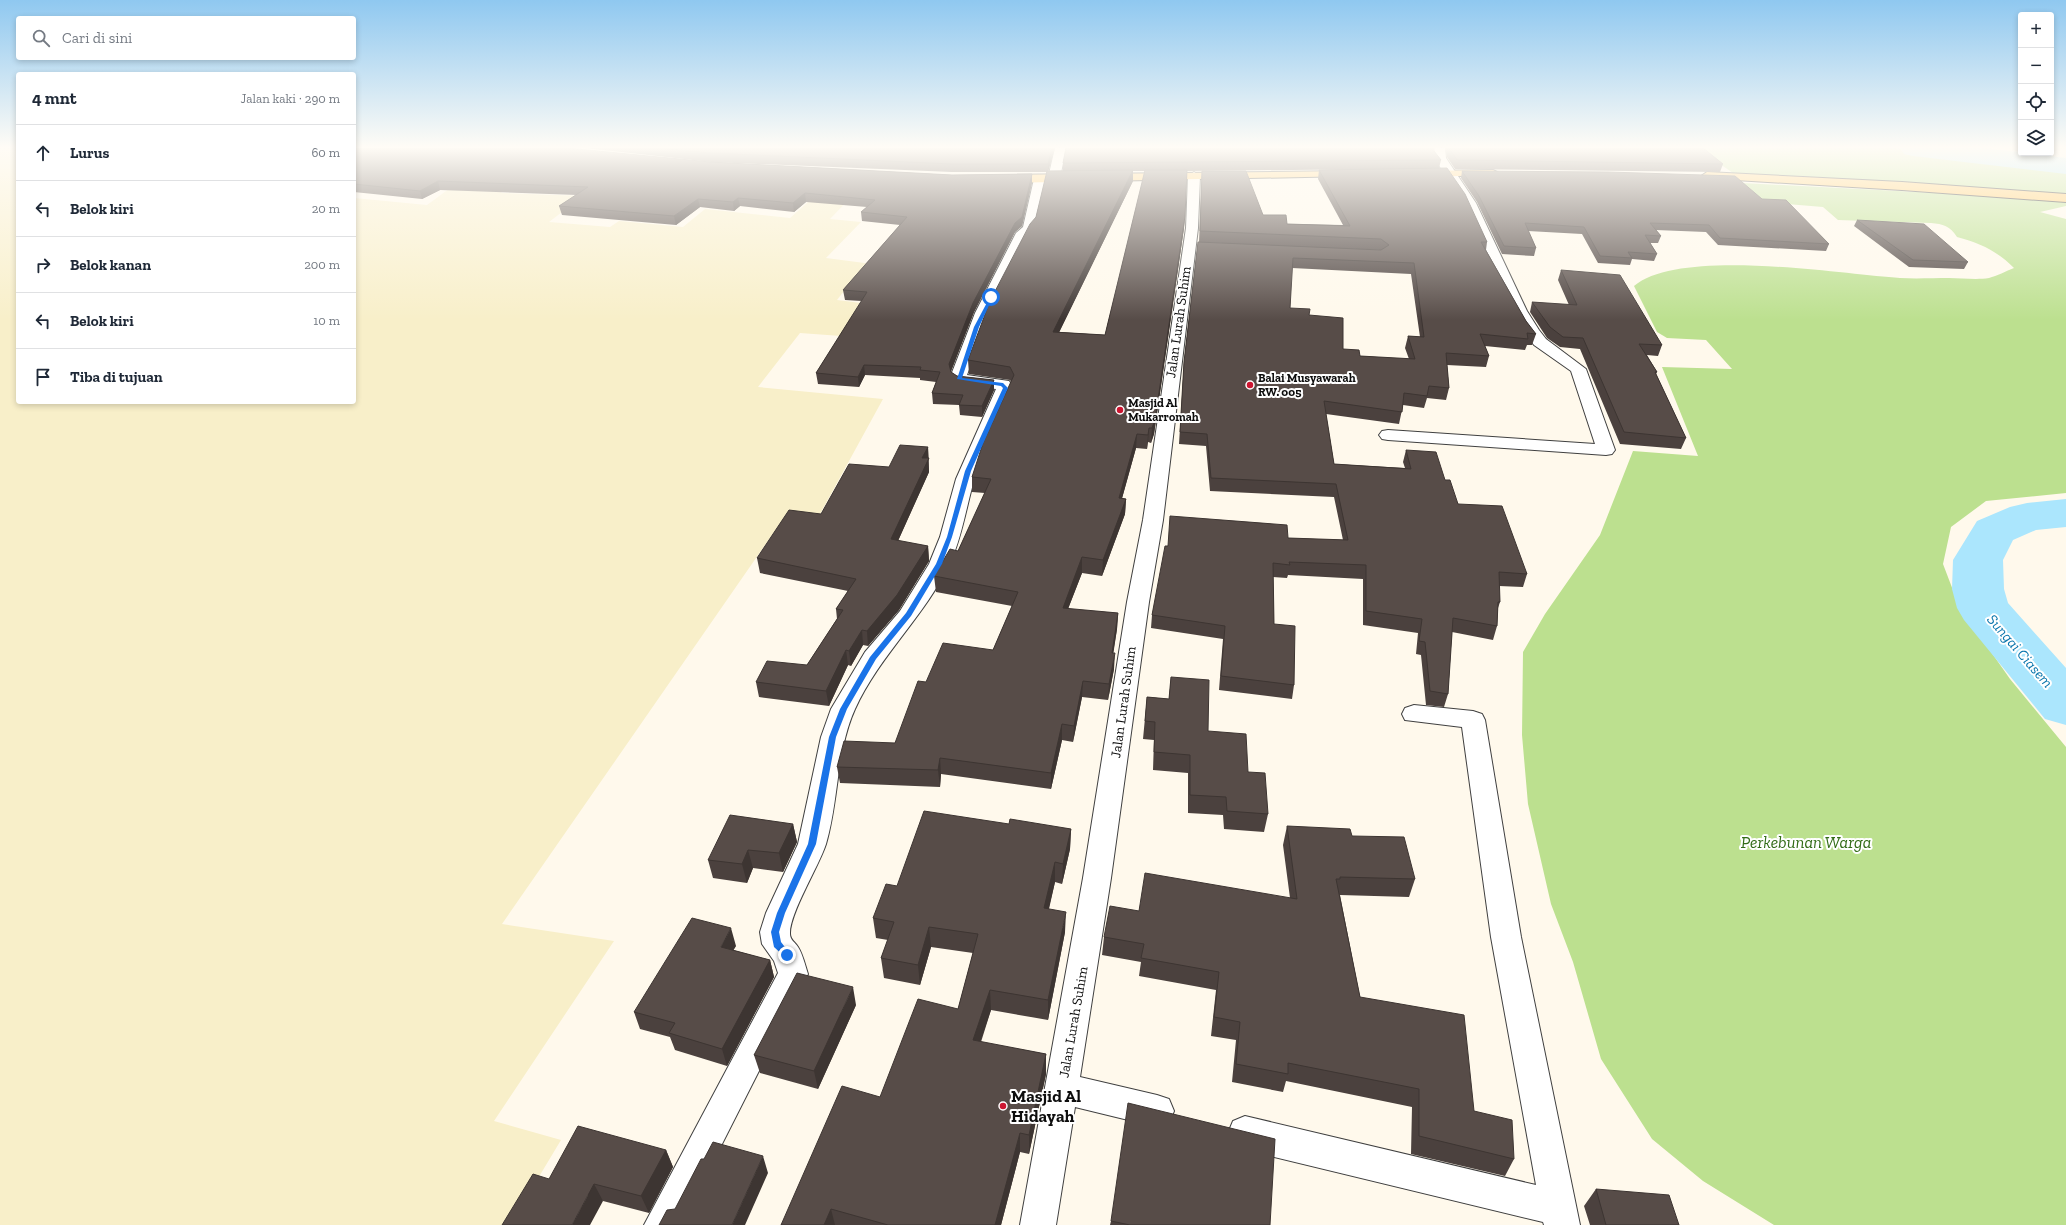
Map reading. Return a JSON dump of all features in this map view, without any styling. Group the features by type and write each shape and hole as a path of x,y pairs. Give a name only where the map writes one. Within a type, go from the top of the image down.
{"street":[{"path":"662,1225 793,974 787,955 777,944 775,932 781,913 812,844 833,737 844,709 873,657 908,615 939,564 950,537 966,475 1005,388 1003,385 964,381 959,379 959,375 982,314 1023,233 1029,228 1037,205"},
{"name":"Jalan Lurah Suhim","path":"1038,1225 1097,878 1138,602 1153,520 1197,247 1195,205"},
{"path":"1388,435 1606,450 1594,411 1578,369 1569,361 1544,345 1532,332 1520,311 1471,205"},
{"path":"1061,1088 1201,1122 1560,1217 1506,937 1473,720 1414,714"}],"shaded area":[{"path":"0,205 16,205 16,404 356,404 356,205 571,205 549,222 610,227 619,221 683,227 705,209 790,218 805,205 843,205 830,219 861,222 826,258 903,268 891,282 854,278 837,300 869,304 841,336 800,333 758,387 883,399 820,514 788,512 502,924 614,941 494,1121 561,1140 510,1225 0,1225"}],"green space":[{"name":"Perkebunan Warga","path":"1801,205 2066,205 2040,212 2066,219 2066,493 1986,501 1951,527 1943,564 1959,606 2010,679 2066,747 2066,1225 1774,1225 1703,1181 1652,1139 1601,1059 1573,962 1551,904 1528,804 1522,735 1523,652 1545,614 1600,535 1633,451 1698,456 1662,367 1732,369 1706,340 1667,338 1657,332 1634,286 1656,274 1687,268 1723,265 1802,268 1900,278 1974,279 1989,278 2014,268 1995,252 1981,245 1957,237 1952,230 1943,225 1931,223 1838,220 1823,207"}],"building":[{"path":"560,205 689,205 674,216 559,206"},
{"path":"869,205 1025,205 1022,217 1015,223 973,303 949,364 951,372 957,376 994,380 982,406 959,405 963,395 932,393 940,372 920,370 921,367 864,365 858,377 816,373 867,292 843,290 907,217 861,212"},
{"path":"1039,205 1116,205 1053,332 1105,335 1136,205 1185,205 1155,420 1152,428 1149,428 1148,435 1137,434 1119,498 1126,499 1103,560 1082,557 1063,608 1118,613 1112,653 1115,653 1109,684 1083,681 1074,726 1062,724 1051,773 940,758 938,770 837,767 844,741 895,743 918,681 926,682 943,643 993,650 1018,592 934,576 950,549 958,551 991,479 972,477 983,443 1014,375 1010,367 968,360 990,301 1030,224 1036,217"},
{"path":"1201,205 1259,205 1263,215 1286,215 1287,224 1350,226 1338,205 1470,205 1487,242 1481,242 1526,321 1536,334 1527,333 1528,339 1480,334 1489,356 1446,353 1449,388 1429,386 1427,396 1404,393 1402,412 1324,401 1334,464 1411,469 1406,450 1436,452 1445,480 1450,480 1458,504 1502,506 1527,574 1499,572 1500,602 1498,602 1497,626 1453,618 1448,694 1430,691 1425,642 1419,641 1422,619 1366,611 1366,565 1289,562 1290,565 1273,563 1274,624 1295,626 1294,685 1221,676 1225,626 1152,615 1165,546 1168,546 1170,516 1287,525 1288,538 1348,540 1336,484 1211,478 1207,434 1180,432 1184,362 1198,242 1381,250 1389,245 1381,239 1200,231","holes":["1293,258 1414,263 1424,337 1408,336 1415,359 1360,356 1359,350 1343,349 1343,318 1309,315 1310,309 1290,308"]},
{"path":"1484,205 1791,205 1829,244 1720,238 1709,225 1650,223 1661,236 1645,235 1657,254 1628,252 1632,258 1600,256 1584,227 1525,223 1536,248 1504,246"},
{"path":"1857,220 1924,224 1968,262 1913,260"},
{"path":"1561,270 1620,275 1662,345 1639,344 1657,372 1655,372 1686,438 1624,432 1583,338 1563,337 1550,327 1532,302 1577,305"},
{"path":"900,445 928,447 922,458 929,458 891,539 928,546 897,595 867,631 862,630 849,651 846,650 826,691 756,682 767,661 807,665 843,610 836,609 856,579 757,558 789,510 821,514 849,464 889,467"},
{"path":"1171,677 1209,680 1208,731 1246,734 1248,772 1265,773 1268,814 1227,811 1226,797 1190,795 1190,755 1154,752 1155,722 1145,721 1147,697 1169,699"},
{"path":"924,811 1009,824 1010,819 1071,829 1063,864 1055,862 1044,908 1066,912 1048,1000 990,990 973,1040 1046,1054 1029,1135 1020,1133 995,1225 888,1225 831,1209 824,1225 781,1225 842,1086 880,1097 918,999 958,1009 978,934 929,927 918,965 881,958 894,922 873,918 886,884 897,886"},
{"path":"730,815 793,824 779,853 748,850 742,864 708,860"},
{"path":"1287,826 1350,829 1352,836 1404,837 1415,879 1340,877 1340,879 1336,879 1360,997 1464,1015 1474,1111 1512,1120 1514,1159 1419,1136 1419,1089 1288,1063 1288,1074 1236,1064 1240,1022 1214,1017 1219,972 1141,958 1144,944 1104,937 1110,906 1139,911 1145,873 1297,899"},
{"path":"692,918 731,928 721,947 770,960 722,1049 669,1033 675,1023 634,1012"},
{"path":"797,973 853,987 814,1071 754,1055"},
{"path":"1128,1103 1275,1139 1270,1225 1130,1225 1111,1221"},
{"path":"578,1126 666,1150 641,1196 594,1184 572,1225 502,1225 533,1174 549,1179"},
{"path":"713,1142 763,1156 732,1225 659,1225 667,1210 675,1209 701,1159 704,1159"},
{"path":"1596,1189 1669,1195 1679,1225 1606,1225"}],"waterway":[{"name":"Sungai Ciasem","path":"2066,513 2027,517 1994,531 1978,560 1978,589 1983,608 2066,705"}],"place":[{"name":"Balai Musyawarah RW. 005","path":"1250,385"},
{"name":"Masjid Al Mukarromah","path":"1120,410"},
{"name":"Masjid Al Hidayah","path":"1003,1106"}],"route":[{"path":"787,955 777,944 775,932 781,913 812,844 833,737 844,709 873,657 908,615 943,556 950,537 961,489 1005,388 1003,385 964,381 959,379 959,375 976,327 991,297"}]}
